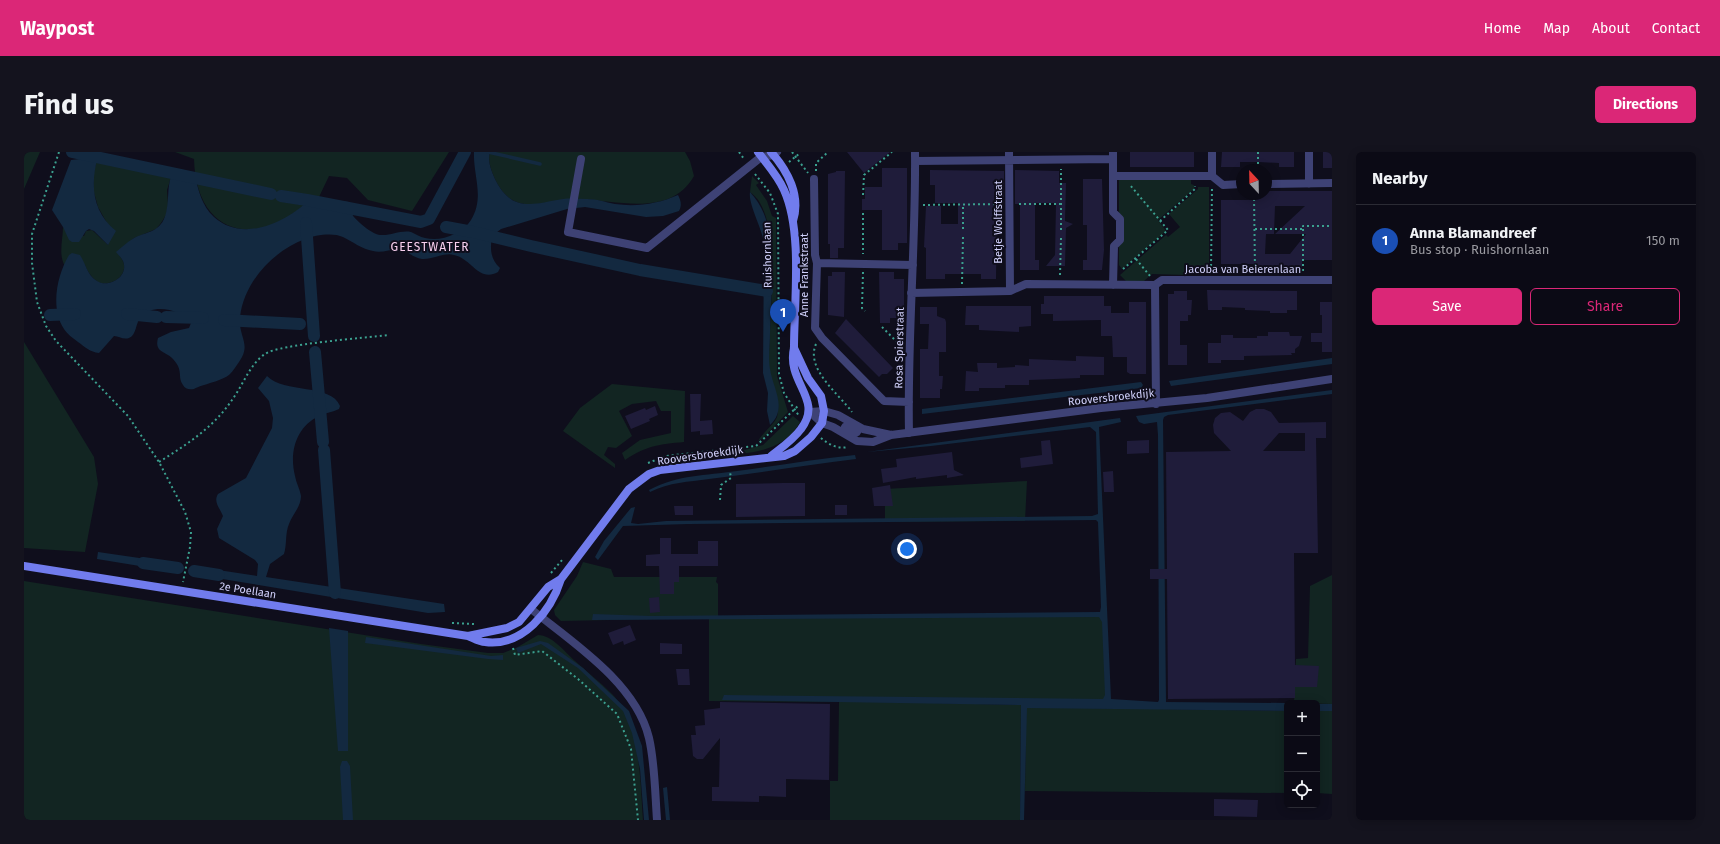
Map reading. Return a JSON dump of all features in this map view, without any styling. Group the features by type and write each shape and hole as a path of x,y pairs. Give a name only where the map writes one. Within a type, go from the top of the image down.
{"main road":[{"path":"774,153 794,190 797,210 793,221"},
{"path":"761,154 784,189 793,221 794,348 792,359 793,368 808,402 810,412 801,430 771,456"},
{"path":"794,348 808,378 820,396 824,411 822,423"},
{"name":"Rooversbroekdijk","path":"541,617 557,593 561,579 629,489 649,474 660,470 771,456 784,456 795,451 812,437 822,423"},
{"name":"2e Poellaan","path":"24,566 468,636 484,642 504,641 521,635 541,617"},
{"name":"Rooversbroekdijk","path":"531,610 548,587 561,579"},
{"name":"2e Poellaan","path":"468,636 513,626 531,610"}],"street":[{"name":"Rosa Spierstraat","path":"909,433 909,345 913,265 915,152"},
{"path":"1212,152 1212,176"},
{"path":"1309,152 1309,184"},
{"path":"581,159 568,232 647,248 761,154 774,153"},
{"path":"915,161 1009,156 1061,160 1113,156 1113,212 1120,220 1120,240 1114,246 1114,285"},
{"name":"Betje Wolffstraat","path":"1009,156 1010,291"},
{"path":"1113,176 1212,176 1223,184 1236,184"},
{"name":"Anne Frankstraat","path":"814,179 815,255 817,263 815,328 822,338 884,401 909,402"},
{"path":"1272,184 1332,183"},
{"path":"817,263 913,265"},
{"name":"Jacoba van Beierenlaan","path":"911,293 1010,291 1026,284 1156,284 1162,280 1212,279 1332,280"},
{"path":"1156,284 1156,404"},
{"name":"Rooversbroekdijk","path":"810,412 822,423 861,442 873,442 891,435 1101,408 1156,404 1332,379"},
{"name":"Rooversbroekdijk","path":"810,412 824,411 838,415 863,430 891,435"},
{"path":"845,427 857,432"},
{"path":"531,610 598,663 628,696 640,715 649,737 657,820"}],"path":[{"path":"59,152 32,234 32,263 37,302 46,326 56,341 128,416 159,462 185,512 191,532 190,547 182,591"},
{"path":"792,152 814,179"},
{"path":"814,179 816,163 828,152"},
{"path":"863,195 864,175 892,152"},
{"path":"1258,152 1258,164"},
{"path":"786,164 800,153"},
{"path":"1060,230 1061,160"},
{"name":"Ruishornlaan","path":"756,174 774,200 778,214 779,374 784,393 794,410"},
{"path":"1114,273 1122,271 1168,230 1122,176"},
{"path":"1160,221 1196,189 1195,176"},
{"path":"1212,176 1212,279"},
{"path":"1254,200 1255,280"},
{"path":"914,205 1060,204"},
{"path":"963,205 963,228"},
{"path":"1255,229 1303,229 1303,226 1332,226"},
{"path":"1303,229 1303,280"},
{"path":"962,292 963,237"},
{"path":"1060,238 1060,285"},
{"path":"1136,258 1156,284"},
{"path":"882,327 900,345 909,345"},
{"path":"159,462 192,442 212,424 232,401 256,362 266,353 287,347 388,335"},
{"path":"822,338 815,344 813,357 824,379 855,416"},
{"name":"Rooversbroekdijk","path":"734,449 756,446 794,410"},
{"path":"720,500 721,485 731,478 730,470"},
{"path":"515,655 542,651 578,679 617,714 631,749 638,820"}],"green space":[{"path":"24,152 40,152 24,189"},
{"path":"175,152 449,152 412,211 368,200 347,178 329,176 319,197 312,197 293,214 273,225 254,229 235,228 219,220 206,206 198,186 194,159"},
{"path":"490,152 685,152 690,161 694,176 684,189 672,197 658,202 643,204 569,199 545,203 523,204 513,200 504,193 496,181 490,163"},
{"path":"98,156 173,171 167,190 168,205 166,215 156,229 134,238 117,252 123,261 124,270 120,277 107,283 98,282 90,274 85,265 67,260 65,266 61,252 63,227 66,232 84,236 86,231 92,230 108,245 107,223 98,207 93,189 94,171"},
{"path":"752,176 759,183 756,185 767,201 772,216 776,218 777,376 788,412 763,438 758,441 776,419 778,403 769,367 772,282 770,237 766,218 760,203 750,192"},
{"path":"1119,177 1191,178 1191,184 1194,185 1194,189 1158,220 1166,231 1122,269 1119,265"},
{"path":"1198,187 1209,187 1209,274 1202,274 1202,266 1186,266 1186,275 1152,274 1144,281 1126,281 1120,275 1166,235 1168,237 1180,227 1169,214 1198,189"},
{"path":"24,342 94,457 98,484 85,552 24,548"},
{"path":"612,384 685,391 684,442 653,446 625,460 622,453 640,440 671,433 671,411 661,411 656,401 632,404 619,411 632,436 616,448 608,447 604,455 615,464 615,468 563,431 580,408"},
{"path":"793,416 800,422 789,436 775,446 767,449 741,454 741,451 763,445"},
{"path":"1027,481 1025,521 885,522 885,489"},
{"path":"583,562 611,569 614,577 717,577 718,618 1103,616 1106,701 935,703 1021,705 1020,820 830,820 830,781 838,781 839,702 709,701 709,618 561,621 555,615 554,610 577,576"},
{"path":"1332,575 1332,704 1320,704 1320,700 1294,700 1296,659 1308,658 1310,586"},
{"path":"24,581 421,644 488,653 503,653 516,648 538,635 543,636 558,645 603,685 622,706 629,721 637,753 640,770 643,820 24,820"},
{"path":"1026,708 1284,711 1284,793 1025,791"},
{"path":"1320,711 1332,711 1332,794 1320,793"}],"water":[{"path":"474,152 490,152 490,163 496,181 510,198 518,202 534,204 572,199 594,200 623,205 639,205 663,201 678,195 681,207 679,211 663,216 646,217 585,207 567,209 501,229 492,236 491,245 494,261 500,268 498,272 491,275 480,272 460,257 450,254 422,259 400,249 377,252 365,249 339,235 319,235 305,239 293,244 271,260 262,269 247,292 240,317 241,330 245,345 243,356 239,362 230,374 223,379 194,389 187,389 184,386 181,382 176,363 170,356 159,349 157,343 158,338 171,332 189,328 191,323 181,314 174,311 160,309 146,312 139,320 132,336 125,339 114,336 99,353 93,352 70,336 65,331 60,321 56,302 58,282 69,255 72,253 80,255 89,273 94,279 101,283 111,282 119,278 124,270 124,263 116,252 131,240 157,228 164,220 173,171 195,175 201,198 210,213 226,225 239,229 252,229 279,221 302,206 312,197 349,202 354,217 364,227 373,233 384,235 399,232 411,232 425,238 438,239 457,233 467,225 475,211 478,195"},
{"path":"83,153 98,156 94,177 95,197 102,215 116,231 108,245 94,231 89,229 79,242 72,242 69,240 52,210 71,160 80,159"},
{"path":"750,192 764,214 767,223 771,250 772,278 769,360 779,405 775,419 770,425 767,411 768,393 763,373 764,243 751,203"},
{"path":"1332,358 1332,364 1171,386 1169,381"},
{"path":"267,376 275,382 284,385 327,394 335,399 340,406 339,409 321,415 311,421 300,433 296,441 293,467 301,500 290,521 286,535 284,554 270,564 266,577 444,604 445,612 428,613 204,576 205,568 257,576 258,564 255,560 219,538 217,529 223,516 216,500 218,494 246,478 272,428 273,418 269,401 258,388"},
{"path":"1141,382 1143,385 1141,388 922,414 922,409"},
{"path":"1332,390 1332,394 1168,415 1164,417 1163,420 1166,702 1284,703 1284,711 1027,708 1024,820 1020,820 1021,705 722,700 724,695 1103,699 1105,695 1102,622 1099,617 592,620 593,614 651,616 1100,612 1098,522 1096,520 623,526 598,560 595,557 604,541 631,508 635,507 631,523 638,524 666,521 1092,516 1098,514 1096,432 1090,427 867,452 1120,418 1121,422 1099,427 1111,699 1158,702 1157,422 1144,424 1139,422 1136,416"},
{"path":"855,455 856,459 679,483 665,486 650,492 649,490 671,481 692,476 725,473"},
{"path":"98,552 160,561 158,569 97,559"},
{"path":"329,628 348,631 348,751 338,751"},
{"path":"366,637 491,656 503,655 503,660 365,643"},
{"path":"540,641 548,643 583,668 629,711 642,746 649,820 644,820 640,769 632,733 623,711 578,668 541,644 518,653 516,648"},
{"path":"1320,704 1332,704 1332,711 1320,711"},
{"path":"342,761 347,761 350,766 353,820 343,820 340,767"},
{"path":"667,787 670,820 666,820 663,788"}],"building":[{"path":"847,152 890,152 864,173"},
{"path":"1130,152 1194,152 1194,167 1130,167"},
{"path":"1222,152 1294,152 1294,167 1279,167 1279,163 1240,162 1240,164 1236,164 1236,167 1221,167"},
{"path":"1323,152 1332,152 1332,168 1323,168"},
{"path":"882,168 907,168 907,243 898,243 898,250 882,250 882,210 862,210 862,199 865,199 865,187 882,187"},
{"path":"930,170 1004,171 1004,203 997,203 996,279 981,279 981,274 945,274 945,279 926,279 926,248 924,247 926,206 941,206 941,224 958,224 958,203 935,203 935,185 930,185"},
{"path":"1015,170 1059,171 1059,183 1066,183 1065,221 1073,224 1066,228 1065,266 1046,266 1055,255 1056,203 1035,203 1035,260 1039,260 1039,270 1020,270 1020,204 1015,204"},
{"path":"836,171 845,171 844,248 838,248 838,258 830,258 830,244 828,244 828,174"},
{"path":"1083,179 1102,179 1104,250 1102,270 1083,270 1083,260 1087,260 1087,225 1083,225"},
{"path":"1272,191 1332,191 1332,260 1302,260 1302,268 1256,268 1256,264 1221,264 1221,200 1272,200","holes":["1275,206 1305,206 1275,234 1306,234 1290,254 1265,254 1266,234 1274,234"]},
{"path":"832,272 845,272 844,317 828,315 828,276 832,276"},
{"path":"879,272 894,272 894,279 904,279 904,318 890,318 890,323 880,323"},
{"path":"1207,290 1297,291 1297,310 1287,310 1287,313 1270,313 1270,311 1222,307 1222,310 1208,310"},
{"path":"1174,291 1187,291 1187,300 1192,300 1191,315 1188,315 1188,321 1180,321 1180,345 1187,345 1187,365 1168,365 1168,294 1174,294"},
{"path":"1044,296 1104,296 1104,306 1111,306 1111,313 1129,313 1129,302 1146,302 1146,374 1130,374 1127,372 1127,357 1113,357 1112,336 1101,336 1101,320 1053,321 1053,314 1041,314 1041,304 1044,304"},
{"path":"1320,302 1332,302 1332,352 1322,352 1322,342 1311,342 1311,333 1322,333"},
{"path":"966,306 1031,306 1031,326 1019,327 1019,332 979,330 979,325 965,325"},
{"path":"920,307 937,307 937,316 945,319 946,322 946,352 939,352 939,376 943,376 942,389 940,389 940,398 920,398 920,349 928,349 929,324 920,324"},
{"path":"846,319 893,368 887,374 882,374 879,377 835,333"},
{"path":"1268,332 1289,332 1290,336 1302,336 1299,346 1295,349 1295,353 1291,353 1292,355 1244,356 1244,360 1221,360 1221,363 1208,363 1208,343 1221,343 1221,335 1233,335 1233,338 1257,338 1257,336 1268,336"},
{"path":"1076,356 1104,357 1104,375 1080,375 1080,378 1029,380 1029,385 1005,385 1005,388 979,388 979,391 965,391 966,371 978,372 977,363 997,363 997,368 1015,367 1015,365 1029,366 1029,359 1076,361"},
{"path":"690,394 701,394 700,421 712,420 713,434 700,435 700,431 691,432"},
{"path":"655,406 658,415 649,419 650,421 631,429 625,416 645,408 646,410"},
{"path":"1256,409 1264,409 1271,412 1279,423 1326,422 1326,438 1316,438 1318,553 1294,553 1295,665 1319,666 1317,687 1295,687 1295,698 1168,699 1167,579 1150,579 1150,569 1167,569 1166,452 1231,451 1214,433 1213,425 1215,418 1221,413 1230,412 1243,421 1250,412","holes":["1279,433 1305,433 1305,451 1263,451"]},
{"path":"1050,440 1053,464 1021,468 1020,458 1042,455 1041,441"},
{"path":"1149,440 1149,453 1127,454 1127,441"},
{"path":"952,452 954,470 964,475 947,478 947,475 916,479 916,477 883,483 881,469 897,467 896,459"},
{"path":"1113,471 1114,492 1104,492 1103,472"},
{"path":"805,483 805,516 736,517 736,484"},
{"path":"890,485 893,506 874,506 872,488"},
{"path":"835,505 847,505 847,515 835,515"},
{"path":"674,506 693,506 693,515 675,515"},
{"path":"660,538 671,538 671,554 698,554 698,541 718,541 718,566 679,566 679,582 674,582 674,594 660,594 659,566 646,566 646,555 660,554"},
{"path":"659,597 660,612 650,613 649,598"},
{"path":"630,625 636,640 624,645 623,641 613,645 608,633"},
{"path":"660,643 682,644 682,654 660,654"},
{"path":"676,669 689,669 690,685 678,685"},
{"path":"720,702 830,704 829,780 786,779 786,797 759,796 759,802 712,801 712,787 719,787 720,738 703,759 697,759 693,756 691,735 696,735 695,726 705,725 704,710 720,708"},
{"path":"1214,799 1258,800 1257,817 1214,816"}],"waterway":[{"path":"72,152 271,194"},
{"path":"281,196 421,222 429,219 465,152"},
{"path":"488,152 540,164"},
{"path":"306,223 314,336"},
{"path":"446,227 640,270 767,291"},
{"path":"50,315 75,314"},
{"path":"127,314 157,317"},
{"path":"166,317 203,318"},
{"path":"224,320 300,324"},
{"path":"315,352 323,442"},
{"path":"324,450 335,593"},
{"path":"143,563 178,568"},
{"path":"194,571 219,575"}],"place":[{"name":"Anna Blamandreef","path":"783,332"}],"district":[{"name":"GEESTWATER","path":"430,247"}]}
